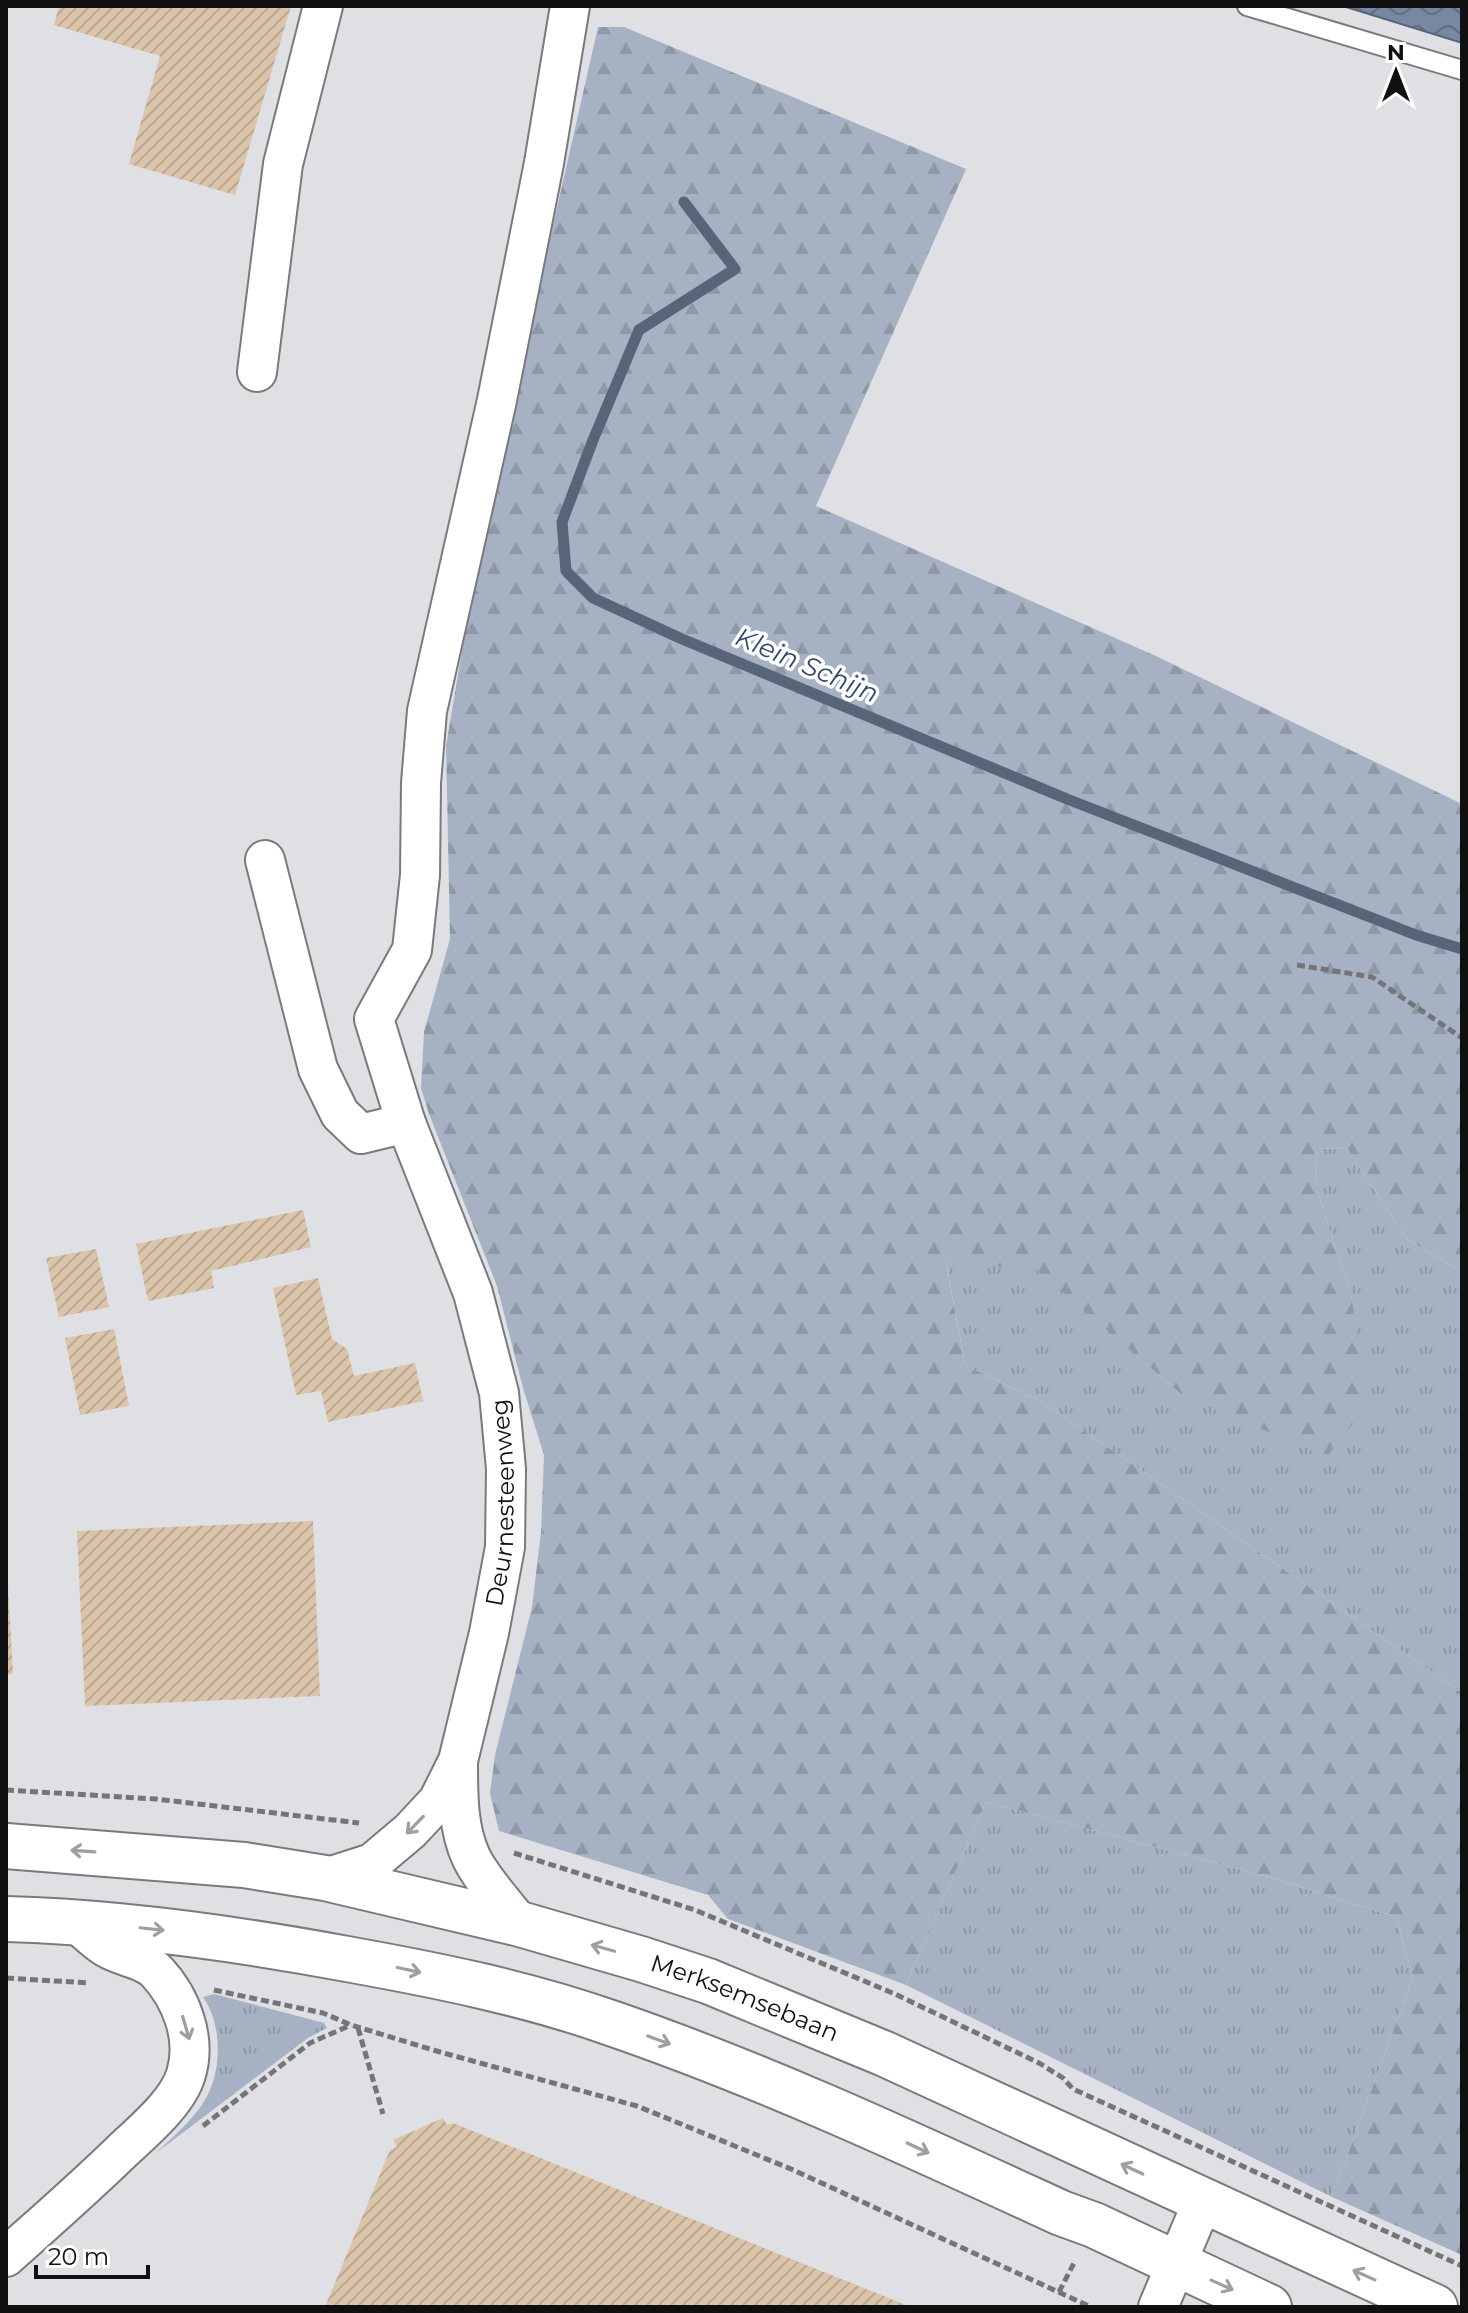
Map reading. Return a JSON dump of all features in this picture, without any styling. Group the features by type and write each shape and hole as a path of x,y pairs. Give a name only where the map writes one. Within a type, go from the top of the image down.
{"main road":[{"name":"Merksemsebaan","path":"6,1846 244,1865 325,1878 520,1924 641,1959 708,1981 885,2054 1435,2307"},
{"path":"6,1919 74,1921 262,1943 404,1969 524,1996 608,2021 847,2115 1269,2307"}],"street":[{"path":"257,372 283,164 323,6"},
{"name":"Deurnesteenweg","path":"325,1878 372,1863 410,1831 438,1801 458,1761 489,1633 505,1547 506,1469 499,1393 473,1293 406,1123 374,1019 412,950 420,875 421,783 427,711 497,400 544,163 570,6"},
{"path":"265,860 318,1069 340,1114 361,1134 406,1123"},
{"name":"Deurnesteenweg","path":"458,1761 458,1803 465,1842 473,1861 520,1924"},
{"path":"6,2257 145,2130 170,2102 186,2077 190,2040 176,1997 156,1970 137,1959 108,1949 74,1921"},
{"path":"1158,2307 1203,2201"}],"lane":[{"path":"1247,6 1462,70"}],"path":[{"path":"1297,965 1372,977 1462,1038"},
{"path":"6,1790 156,1799 366,1824"},
{"path":"513,1852 695,1910 895,1994 1039,2063 1063,2078 1073,2089 1462,2266"},
{"path":"6,1978 95,1984"},
{"path":"176,1997 199,1987 323,2013 440,2052 637,2106 791,2169 1091,2307"},
{"path":"358,2027 383,2114"},
{"path":"1059,2292 1073,2265"}],"green space":[{"path":"598,27 624,27 966,169 816,506 1156,656 1462,804 1462,1272 1407,1239 1347,1148 1316,1149 1317,1190 1352,1299 1365,1408 1327,1457 1182,1395 1037,1270 946,1262 965,1365 1044,1403 1462,1693 1462,2255 1332,2197 1413,1977 1396,1917 1269,1877 986,1802 906,1985 728,1919 708,1895 499,1831 490,1793 495,1755 532,1607 541,1532 544,1455 497,1286 421,1088 424,1032 450,939 446,746 478,556"},
{"path":"1347,1148 1407,1239 1462,1272 1462,1693 1044,1403 965,1365 946,1261 1037,1269 1182,1395 1352,1299 1317,1190 1316,1149"},
{"path":"986,1802 1269,1877 1396,1917 1413,1977 1332,2197 906,1985"},
{"path":"214,1994 324,2023 327,2028 308,2038 156,2153 186,2125 209,2092 216,2069 218,2043 213,2018 203,1997"}],"water":[{"path":"1343,6 1462,6 1462,43"}],"building":[{"path":"59,6 291,6 235,195 129,164 160,56 54,25"},
{"path":"303,1210 311,1247 211,1271 214,1288 148,1301 136,1244"},
{"path":"96,1249 109,1307 59,1317 46,1258"},
{"path":"318,1278 332,1339 347,1349 354,1376 415,1363 423,1401 328,1422 321,1391 296,1395 273,1288"},
{"path":"114,1329 129,1406 80,1415 65,1338"},
{"path":"313,1521 320,1696 85,1706 77,1531"},
{"path":"6,1585 13,1674 6,1675"},
{"path":"443,2118 447,2125 453,2123 911,2307 325,2307 390,2150 397,2147 393,2140"}],"waterway":[{"name":"Klein Schijn","path":"684,202 735,269 639,330 562,522 566,571 593,598 682,639 1067,799 1416,935 1462,949"}]}
